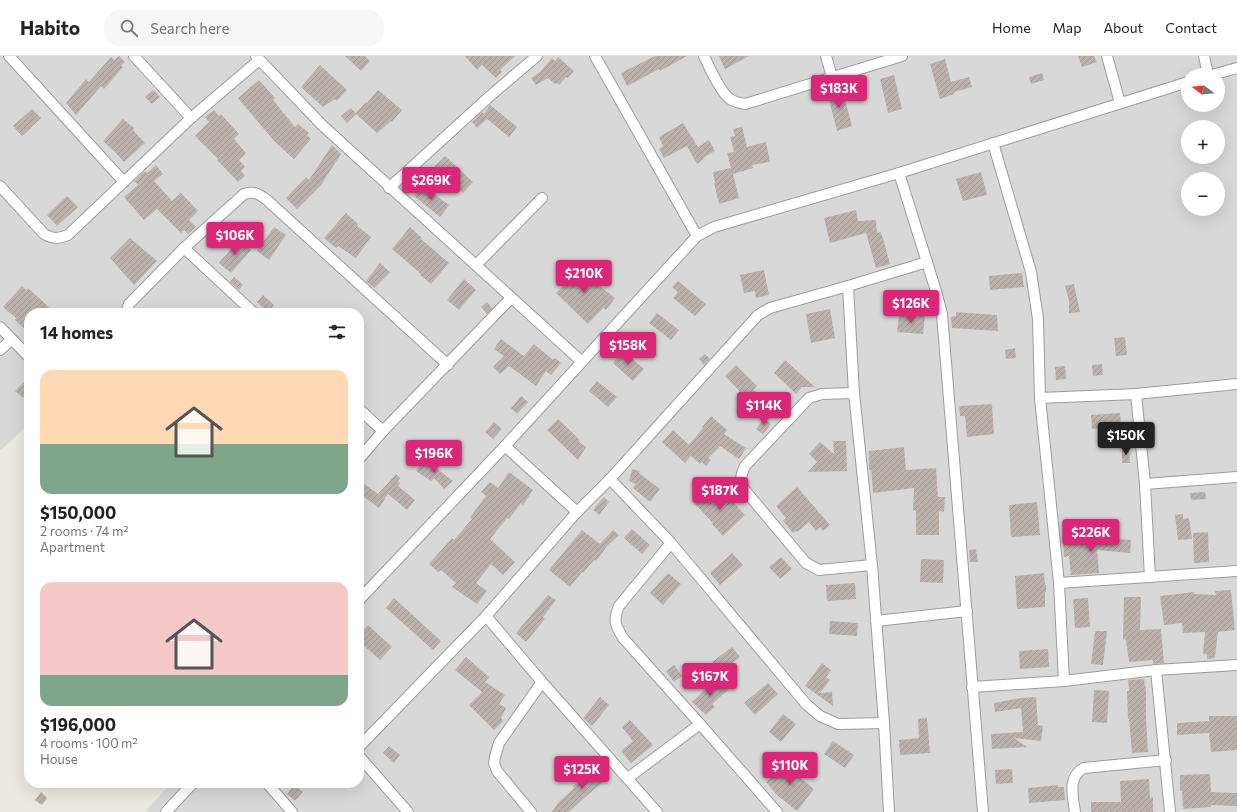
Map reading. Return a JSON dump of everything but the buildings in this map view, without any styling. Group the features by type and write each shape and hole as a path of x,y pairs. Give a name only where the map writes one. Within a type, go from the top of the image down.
{"street":[{"path":"9,56 124,182"},
{"path":"134,56 191,118"},
{"path":"390,188 490,96 537,56"},
{"path":"595,56 697,236"},
{"path":"704,56 723,92 729,99 745,104 902,56"},
{"path":"826,56 832,77"},
{"path":"1107,56 1120,103"},
{"path":"1204,56 1207,68"},
{"path":"0,186 44,234 50,238 58,239 68,235 191,118 258,58 322,125 581,361"},
{"path":"1225,71 1237,68"},
{"path":"364,595 505,446 581,361 697,236 714,226 900,173 1181,84"},
{"path":"993,143 1031,272 1038,319 1040,398 1059,583 1064,681"},
{"path":"900,173 942,314 983,812"},
{"path":"128,308 129,304 184,248 244,194 251,192 259,194 268,200 448,365"},
{"path":"476,265 542,198"},
{"path":"184,248 249,308"},
{"path":"364,742 486,616 577,512 610,479 758,315 770,308 927,262"},
{"path":"848,286 854,393 872,565 889,812"},
{"path":"364,453 383,431 511,298"},
{"path":"0,327 24,352"},
{"path":"0,350 11,340"},
{"path":"1040,398 1136,394 1237,384"},
{"path":"854,393 822,394 809,398 745,466 741,475 741,482 743,488 806,563 819,570 872,565"},
{"path":"1136,394 1150,577"},
{"path":"364,414 383,431"},
{"path":"505,446 577,512"},
{"path":"1144,484 1237,477"},
{"path":"610,479 671,543 806,704 820,716 838,724 884,723"},
{"path":"671,543 620,606 615,616 616,627 622,638 777,812"},
{"path":"1059,583 1237,571"},
{"path":"876,621 967,611"},
{"path":"486,616 657,812"},
{"path":"972,686 1064,681 1156,670 1237,665"},
{"path":"1156,670 1170,812"},
{"path":"530,812 496,771 494,757 499,743 542,682"},
{"path":"628,778 700,724"},
{"path":"1075,812 1072,780 1077,772 1084,768 1166,760"},
{"path":"364,762 408,812"},
{"path":"166,812 188,788"},
{"path":"271,788 292,812"}],"shaded area":[{"path":"0,56 1237,56 1237,812 145,812 167,788 364,788 364,308 24,308 24,429 0,451"}]}
